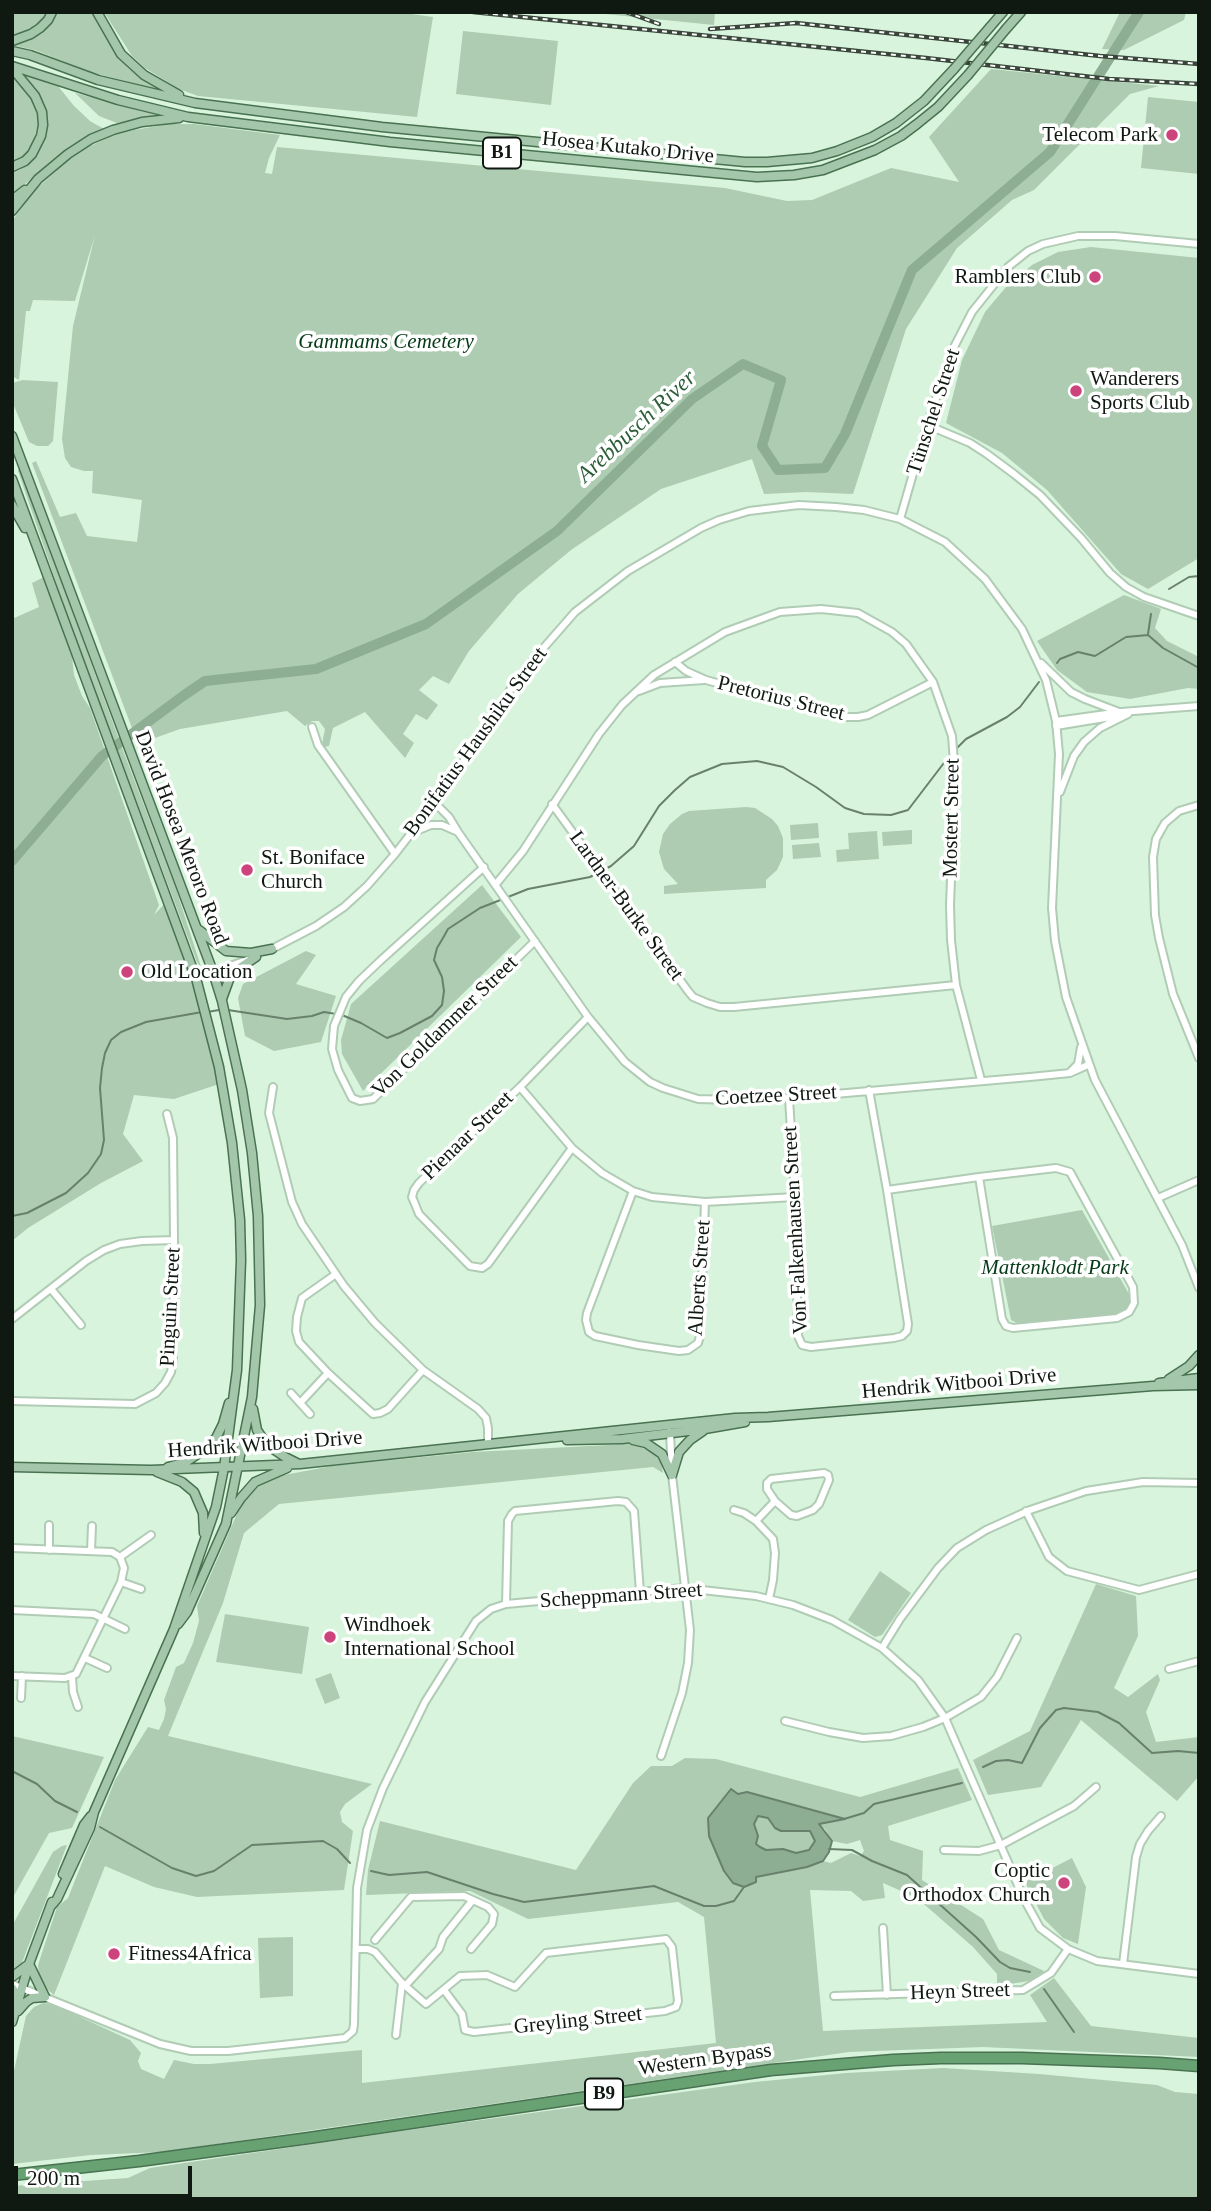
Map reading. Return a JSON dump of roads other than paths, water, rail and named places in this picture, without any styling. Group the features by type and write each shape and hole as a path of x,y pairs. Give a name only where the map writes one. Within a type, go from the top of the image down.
{"highway":[{"name":"Western Bypass","path":"12,2175 295,2140 783,2069 893,2060 1022,2058 1199,2066"}],"main road":[{"path":"12,41 40,28 52,12"},
{"path":"97,12 121,54 136,68 162,87 195,103"},
{"name":"Hosea Kutako Drive","path":"12,51 98,80 195,103 382,127 731,161 768,162 812,158 837,151 896,123 924,101 1003,12"},
{"name":"Hosea Kutako Drive","path":"12,67 118,100 188,117 569,160 734,176 775,176 823,170 883,146 908,131 938,107 1021,12"},
{"path":"12,67 35,96 42,112 43,125 32,154 12,167"},
{"path":"12,200 76,148 114,130 157,120 188,117"},
{"path":"12,211 38,180"},
{"name":"David Hosea Meroro Road","path":"12,436 16,458 213,972 242,1090 252,1153 258,1216 260,1305 252,1397 226,1524 187,1612 174,1629"},
{"name":"David Hosea Meroro Road","path":"12,479 108,735 204,1005 232,1143 240,1220 241,1304 237,1370 216,1507 174,1629 94,1812 80,1834 53,1896 29,1964 15,1986 13,2019"},
{"path":"12,505 38,552"},
{"path":"197,928 226,951 251,953 272,949"},
{"path":"222,1003 230,977 256,957"},
{"path":"1166,1380 1189,1366 1199,1354"},
{"path":"151,1470 186,1462 208,1448 223,1424 237,1370"},
{"name":"Hendrik Witbooi Drive","path":"1153,1386 1166,1380 1199,1378"},
{"name":"Hendrik Witbooi Drive","path":"520,1440 622,1438 735,1418 1153,1386 1199,1385"},
{"path":"252,1397 253,1415 261,1437 275,1452 300,1464"},
{"name":"Hendrik Witbooi Drive","path":"12,1466 151,1470 239,1468 520,1440 705,1429 768,1417"},
{"path":"672,1475 678,1452 705,1429"},
{"path":"622,1438 654,1447 666,1460 672,1475"},
{"path":"226,1524 241,1497 255,1482 300,1464"},
{"path":"151,1470 182,1482 194,1492 200,1502 205,1525 202,1550"},
{"path":"12,1977 29,1964 45,1997 32,1998 26,2002 13,2019"}],"street":[{"name":"Tünschel Street","path":"900,519 952,351 972,312 1008,267 1028,251 1057,240 1093,235 1199,244"},
{"path":"927,425 970,443 1040,495 1110,573 1126,587 1144,597 1199,615"},
{"name":"Bonifatius Haushiku Street","path":"196,978 256,957 316,926 344,907 367,886 435,803 514,684 557,632 592,598 645,560 701,528 749,511 799,505 864,510 900,519 946,542 985,579 1022,629 1038,659 1046,680 1056,724 1059,754 1052,875 1055,941 1066,997 1088,1065 1158,1198 1199,1288"},
{"name":"Mostert Street","path":"496,884 523,851 611,719 654,675 725,632 780,612 835,609 858,613 892,632 906,644 933,682 952,736 955,777 950,926 956,985 981,1080"},
{"path":"1038,659 1071,692 1121,712 1133,713"},
{"name":"Pretorius Street","path":"675,662 685,671 706,680 850,718 881,710 933,682"},
{"name":"Pretorius Street","path":"639,691 660,683 706,680"},
{"path":"1056,724 1199,706"},
{"path":"1056,724 1121,712"},
{"path":"1058,799 1066,773 1084,742 1100,728 1133,713"},
{"path":"312,727 314,736 325,754 395,854"},
{"path":"446,788 443,802 449,817"},
{"name":"Coetzee Street","path":"435,803 449,817 588,1017 625,1062 650,1082 663,1088 698,1099 789,1098 1070,1073 1088,1065"},
{"name":"Lardner-Burke Street","path":"552,804 693,997 720,1007 734,1007 956,985"},
{"path":"1199,805 1179,811 1165,823 1156,839 1153,857 1155,915 1159,938 1173,994 1199,1058"},
{"path":"406,838 431,825 442,825 458,832"},
{"name":"Von Goldammer Street","path":"484,867 380,961 346,998 338,1014 332,1038 334,1060 352,1098 360,1101 373,1099 535,941"},
{"name":"Pienaar Street","path":"572,1148 488,1264 482,1268 470,1266 419,1214 412,1197 419,1183 520,1087 588,1017"},
{"path":"1070,1073 1078,1064 1081,1045"},
{"path":"1070,1073 1082,1073 1095,1080"},
{"path":"273,1087 269,1114 292,1202 302,1224 335,1274 375,1323 424,1370 478,1409 486,1418 488,1443"},
{"path":"520,1087 572,1148 615,1183 633,1191 661,1198 705,1202 795,1198"},
{"name":"Von Falkenhausen Street","path":"789,1098 795,1198 798,1336 802,1345 811,1348 894,1338 907,1331 887,1190 869,1090"},
{"name":"Pinguin Street","path":"12,1401 124,1404 145,1400 165,1383 171,1372 173,1138 167,1114"},
{"path":"887,1190 979,1177 1056,1168 1070,1172 1133,1287 1134,1303 1129,1312 1117,1318 1013,1328 1006,1326 1002,1319 979,1177"},
{"path":"1158,1198 1199,1180"},
{"name":"Alberts Street","path":"633,1191 586,1320 589,1332 595,1336 638,1345 678,1351 688,1350 698,1343 705,1202"},
{"path":"12,1319 86,1261 112,1246 174,1240"},
{"path":"335,1274 302,1298 296,1331 299,1342 373,1414 388,1409 424,1370"},
{"path":"51,1289 81,1325"},
{"path":"300,1403 328,1373"},
{"path":"290,1393 310,1414"},
{"path":"661,1756 674,1719 688,1663 690,1617 684,1588 670,1430"},
{"path":"824,1473 829,1477 819,1504 813,1510 794,1516 775,1501 766,1489 771,1479 824,1473"},
{"path":"882,1648 930,1577 957,1548 986,1530 1026,1511 1086,1491 1124,1483 1199,1483"},
{"path":"506,1604 508,1521 515,1511 618,1501 626,1502 634,1511 640,1592"},
{"path":"756,1521 775,1501"},
{"path":"734,1510 756,1521 774,1543 773,1580 769,1599"},
{"path":"1026,1511 1049,1557 1067,1571 1139,1590 1199,1574"},
{"path":"49,1525 49,1550"},
{"path":"91,1551 92,1526"},
{"path":"120,1557 151,1535"},
{"path":"12,1548 112,1552 120,1557 124,1568 121,1582 85,1658 72,1677 12,1676"},
{"path":"121,1582 141,1589"},
{"name":"Scheppmann Street","path":"15,1986 160,2044 191,2051 228,2051 341,2040 350,2035 354,2024 359,1868 368,1830 383,1788 425,1702 476,1621 491,1609 506,1604 684,1588 769,1599 819,1615 882,1648 918,1680 946,1718 1032,1918 1040,1928 1068,1950 1097,1961 1199,1974"},
{"path":"12,1610 89,1613 125,1629"},
{"path":"785,1721 846,1736 877,1738 903,1733 946,1718 971,1704 989,1689 1017,1638"},
{"path":"85,1658 107,1668"},
{"path":"1169,1669 1199,1661"},
{"path":"21,1698 22,1676"},
{"path":"72,1677 78,1707"},
{"path":"944,1850 979,1851 1001,1845 1074,1806 1096,1787"},
{"path":"1123,1964 1136,1857 1144,1838 1161,1816"},
{"path":"375,1940 411,1898 464,1896 488,1907 494,1914 492,1924 471,1949"},
{"path":"396,2035 403,1984 439,1949 443,1937 472,1900"},
{"path":"883,1928 887,1995"},
{"name":"Greyling Street","path":"661,1938 666,1939 672,1947 678,2001 676,2007 666,2011 474,2032 465,2030 462,2014 444,1990 463,1975 487,1976 515,1987 523,1982 543,1956 551,1952 661,1938"},
{"path":"356,1950 372,1950 403,1984 426,2004 444,1990"},
{"name":"Heyn Street","path":"834,1996 1023,1990 1051,1973 1068,1950"}],"waterway":[{"name":"Arebbusch River","path":"12,861 102,756 205,681 316,669 426,624 557,531 692,399 743,364 781,380 762,446 778,470 825,468 845,434 912,270 1050,152 1139,12"},
{"path":"1169,589 1189,577 1199,576"},
{"path":"1148,634 1151,614"},
{"path":"1057,663 1060,659 1078,652 1095,656 1126,637 1148,635 1163,648 1199,668"},
{"path":"956,749 966,739 1020,707 1039,682"},
{"path":"508,897 528,889 590,877 611,866 634,846 659,806 675,790 690,777 722,764 757,761 783,767 845,808 864,814 891,815 908,810 950,755"},
{"path":"342,1015 387,1038 432,1016 442,1005 444,991 442,977 434,960 437,948 448,929 480,908 503,899"},
{"path":"207,1012 219,1010"},
{"path":"228,1010 287,1019 324,1012 336,1014"},
{"path":"12,1216 27,1213 66,1193 88,1173 101,1154 104,1140 100,1088 105,1053 111,1040 121,1032 146,1022 202,1012"},
{"path":"983,1767 996,1761 1022,1763 1040,1728 1056,1710 1064,1708 1098,1712 1119,1723 1152,1753 1199,1753"},
{"path":"12,1771 37,1784 55,1801 77,1812"},
{"path":"844,1819 864,1813 874,1804 962,1783"},
{"path":"100,1827 172,1868 196,1876 214,1871 252,1845 323,1841 337,1849 350,1863"},
{"path":"829,1849 852,1850 907,1875 1000,1962 1010,1968 1030,1972"},
{"path":"371,1871 389,1875 427,1872 524,1902 654,1886 704,1906 716,1906 734,1901 744,1887"},
{"path":"1044,1989 1074,2032"}],"railway":[{"path":"473,12 1109,79 1199,84"},
{"path":"626,12 659,24"},
{"path":"710,29 796,23 1199,64"}],"place":[{"name":"Telecom Park","path":"1172,135"},
{"name":"Ramblers Club","path":"1095,277"},
{"name":"Wanderers Sports Club","path":"1076,391"},
{"name":"St. Boniface Church","path":"247,870"},
{"name":"Old Location","path":"127,972"},
{"name":"Windhoek International School","path":"330,1637"},
{"name":"Coptic Orthodox Church","path":"1064,1883"},
{"name":"Fitness4Africa","path":"114,1954"}],"park label":[{"name":"Gammams Cemetery","path":"386,342"},
{"name":"Mattenklodt Park","path":"1055,1268"}]}
